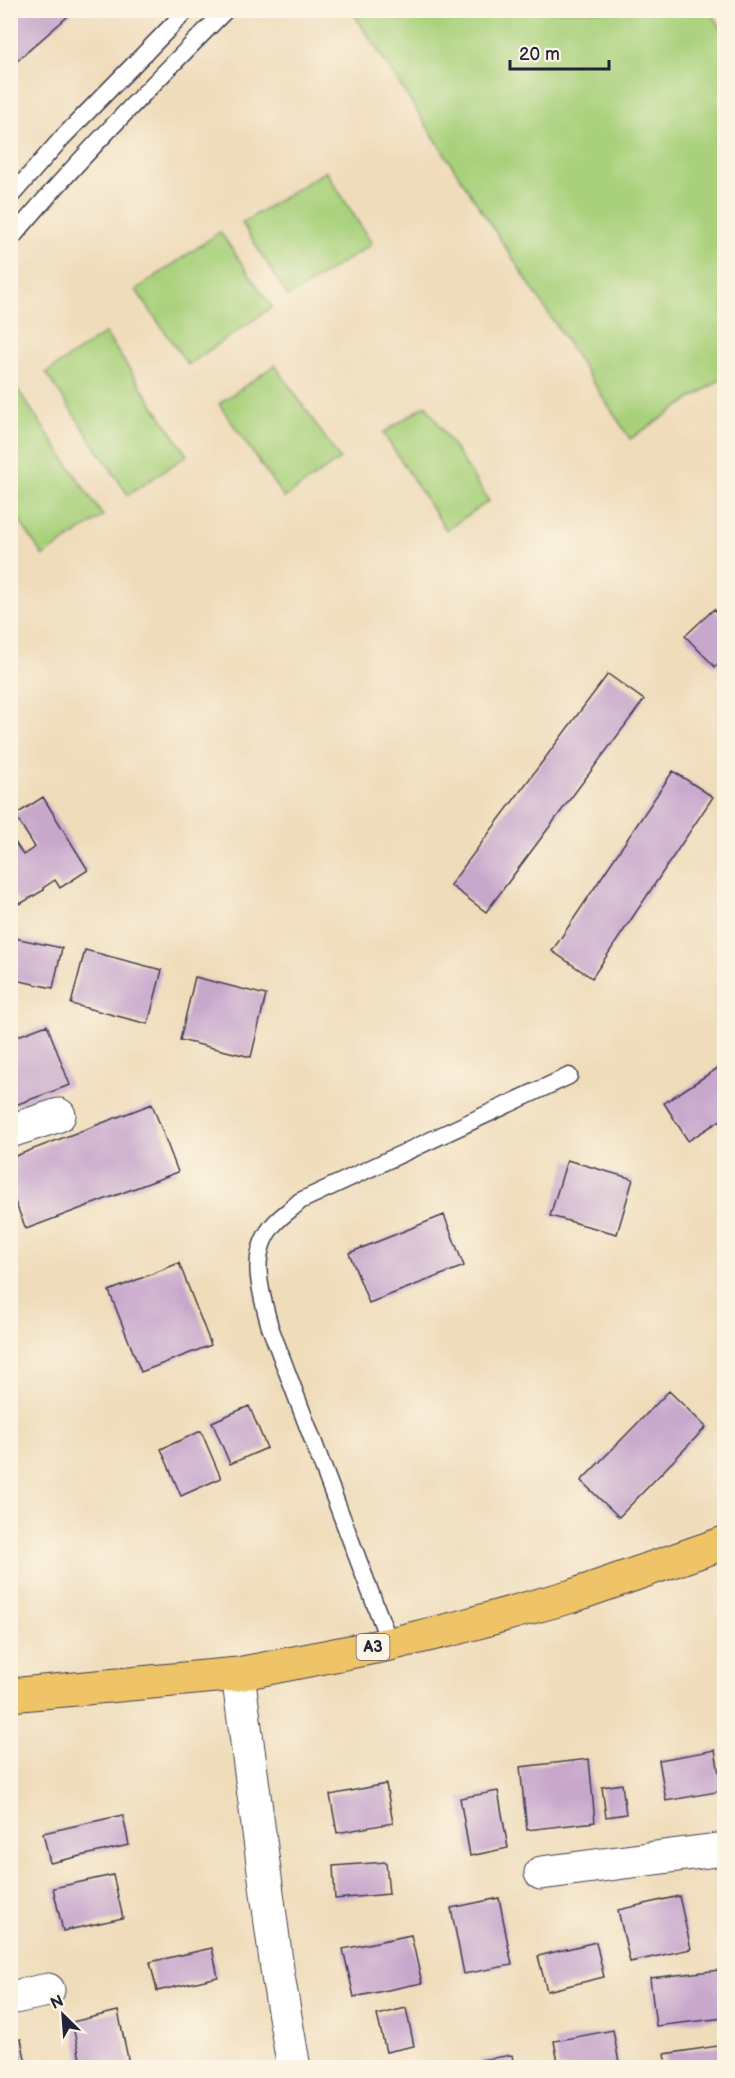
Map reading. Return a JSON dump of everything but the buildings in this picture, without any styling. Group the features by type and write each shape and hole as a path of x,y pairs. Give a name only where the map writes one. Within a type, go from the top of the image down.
{"highway":[{"name":"A3","path":"10,1695 238,1674 390,1644 572,1596 724,1544"}],"street":[{"path":"10,1131 59,1115"},
{"path":"238,1674 278,1976 294,2067"},
{"path":"541,1873 724,1849"},
{"path":"10,1998 48,1990"}],"lane":[{"path":"10,197 62,138 188,10"},
{"path":"10,240 53,189 226,10"},
{"path":"390,1644 270,1328 260,1290 258,1253 273,1225 300,1201 569,1076"}],"green space":[{"path":"352,11 710,11 724,32 724,377 630,439"},
{"path":"326,171 372,244 288,297 242,223"},
{"path":"220,232 272,307 188,365 136,290"},
{"path":"105,333 187,455 128,495 46,373"},
{"path":"275,365 340,459 284,498 219,404"},
{"path":"18,390 103,516 43,556 11,508 11,395"},
{"path":"426,405 489,501 446,530 383,433"}]}
